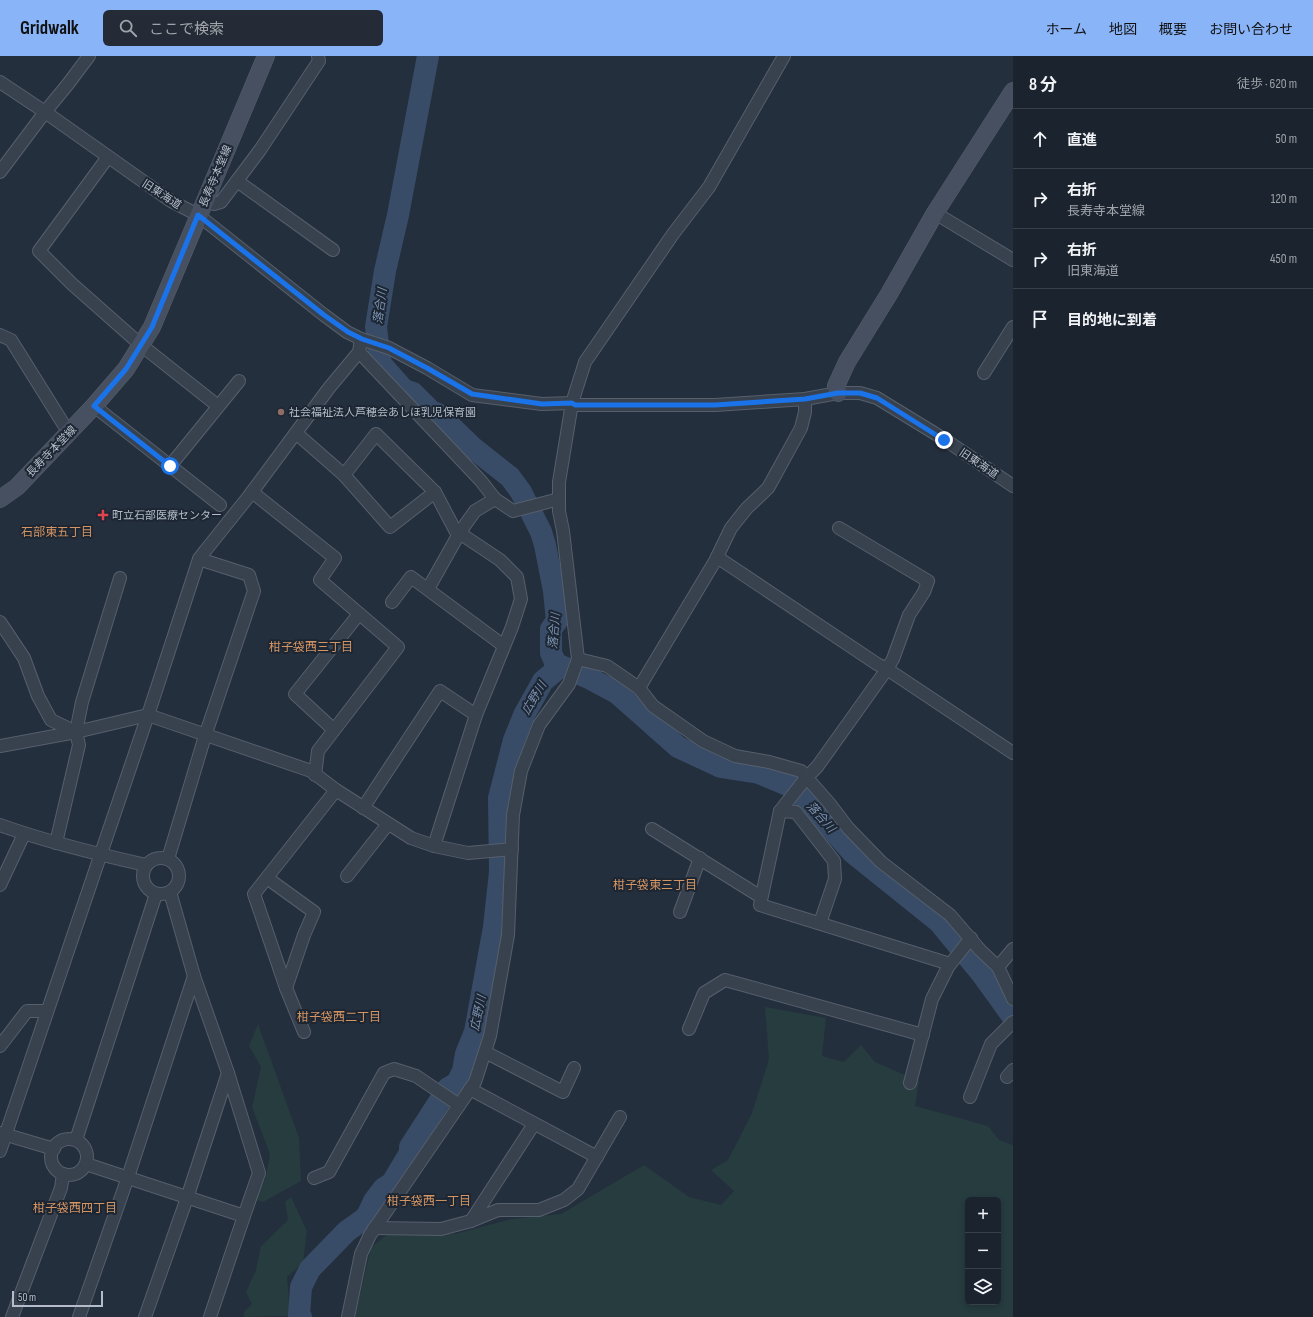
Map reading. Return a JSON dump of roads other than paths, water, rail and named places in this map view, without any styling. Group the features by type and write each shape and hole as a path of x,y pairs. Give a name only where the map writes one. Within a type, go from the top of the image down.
{"main road":[{"name":"長寿寺本堂線","path":"0,499 17,487 94,406 126,369 152,327 266,56"},
{"path":"838,393 836,386 847,362 935,213 1013,91"}],"street":[{"path":"0,172 44,112 89,56"},
{"path":"205,199 214,204 221,202 260,150 319,61 318,56"},
{"path":"348,1317 362,1254 370,1235 475,1082 490,1036 508,935 513,815 521,771 539,725 569,684 578,659 563,531 559,510 559,482 572,403 585,362 673,234 709,187 784,56"},
{"name":"旧東海道","path":"0,82 171,201 198,215 324,315 348,332 365,340 389,348 472,394 542,404 715,405 805,399 838,393 860,393 877,398 1013,486"},
{"path":"108,157 39,251 72,284 141,345 218,406"},
{"path":"237,181 333,250"},
{"path":"935,213 1013,260"},
{"path":"984,374 1013,327"},
{"path":"0,335 11,340 69,433"},
{"path":"0,1151 3,1134 47,1012 199,560 252,492 329,388 359,352 365,340"},
{"path":"359,352 481,481 495,499 513,511 559,499"},
{"path":"170,466 239,381"},
{"path":"639,688 717,557 731,528 747,508 768,488 800,428 805,412 805,399"},
{"path":"94,406 220,505"},
{"path":"296,433 344,475 390,527 435,492"},
{"path":"344,475 376,434 435,492 455,530 500,560 517,577 521,599 512,627 476,715 434,846"},
{"path":"252,492 335,558 320,580 398,647 318,751 315,775"},
{"path":"428,590 460,532 475,510 495,499"},
{"path":"839,528 928,581 924,592 909,615 893,659 887,669 817,767 806,778 780,811 760,905 950,964"},
{"path":"717,557 1013,753"},
{"path":"168,859 205,736 254,592 249,575 199,560"},
{"path":"392,602 411,576 504,646"},
{"path":"56,843 79,745 76,732 82,702 120,578"},
{"path":"334,730 295,694 359,614"},
{"path":"0,622 24,658 38,696 51,720 76,732"},
{"path":"578,659 607,666 639,688 653,706 703,741 735,756 768,762 801,771 829,803 848,828 876,856 950,915 980,950 998,967 1013,999"},
{"path":"363,808 440,691 476,715"},
{"path":"0,746 76,732 148,715 205,736 310,771 363,808 411,838 434,846 468,853 512,849"},
{"path":"304,1032 286,988 254,894 336,790"},
{"path":"780,811 796,812 834,861 834,879 820,923"},
{"path":"347,876 388,824"},
{"path":"0,825 24,834 56,843 100,855 146,865"},
{"path":"652,828 761,897"},
{"path":"0,885 24,834"},
{"path":"156,858 168,859 173,862 179,872 178,883 170,892 156,894 150,891 144,882 143,870 146,865 156,858"},
{"path":"680,912 700,858"},
{"path":"267,878 314,912 304,935 286,988"},
{"path":"170,892 194,976 228,1073 259,1173 210,1317"},
{"path":"76,1140 156,894"},
{"path":"910,1083 932,999 950,964 971,938"},
{"path":"998,967 1013,949"},
{"path":"79,1317 128,1178 194,976"},
{"path":"689,1029 704,993 725,980 923,1035"},
{"path":"0,1046 27,1011 47,1012"},
{"path":"970,1097 991,1044 1012,1023"},
{"path":"485,1052 562,1092 574,1068"},
{"path":"314,1178 329,1172 384,1073 394,1069 416,1076 459,1105"},
{"path":"146,1317 228,1073"},
{"path":"470,1089 597,1157"},
{"path":"374,1228 441,1229 471,1221 498,1210 539,1210 564,1200 578,1189 620,1117"},
{"path":"471,1221 534,1124"},
{"path":"3,1134 54,1149"},
{"path":"66,1140 76,1140 85,1148 87,1159 86,1164 83,1169 74,1174 63,1174 58,1171 52,1161 54,1149 60,1142 66,1140"},
{"path":"86,1164 244,1216"},
{"path":"12,1317 61,1188 63,1174"}],"waterway":[{"name":"落合川","path":"428,56 398,215 385,271 376,327 381,364 404,390 413,393 431,411 438,414 472,447 510,477 521,492 541,532 545,545 554,591 557,621 551,629 551,653 556,664 589,678 617,693 678,747 721,767 759,773 795,788 853,853 939,922 982,974 1013,1017"},
{"name":"広野川","path":"301,1317 299,1315 301,1287 310,1269 347,1231 364,1219 374,1201 384,1188 392,1183 410,1153 410,1147 448,1088 457,1083 463,1071 466,1054 475,1032 494,927 500,872 499,798 514,740 524,715 543,681 554,672 556,664"}],"place":[{"name":"社会福祉法人芦穂会あしほ乳児保育園","path":"281,412"},
{"name":"町立石部医療センター","path":"103,515"}],"district":[{"name":"石部東五丁目","path":"57,532"},
{"name":"柑子袋西三丁目","path":"311,647"},
{"name":"柑子袋東三丁目","path":"655,885"},
{"name":"柑子袋西二丁目","path":"339,1017"},
{"name":"柑子袋西一丁目","path":"429,1201"},
{"name":"柑子袋西四丁目","path":"75,1208"}]}
